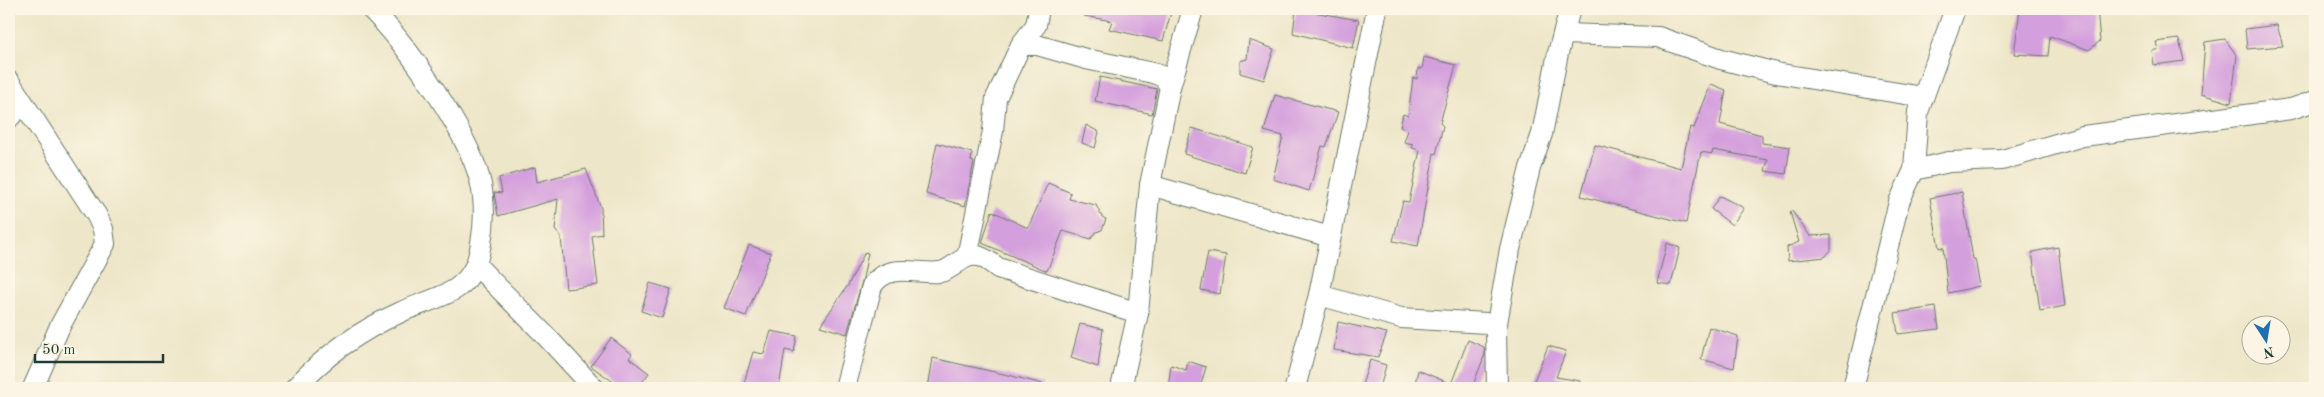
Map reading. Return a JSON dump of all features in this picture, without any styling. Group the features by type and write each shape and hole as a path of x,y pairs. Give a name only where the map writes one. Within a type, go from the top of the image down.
{"street":[{"path":"295,388 317,364 342,346 382,321 455,289 468,278 477,266 483,230 484,208 480,179 474,162 465,142 420,71 391,29 371,9"},
{"path":"967,257 993,131 996,98 1021,45 1036,25 1039,9"},
{"path":"1121,388 1138,312 1150,185 1170,87 1193,9"},
{"path":"1295,388 1319,295 1377,9"},
{"path":"1496,388 1496,329 1510,249 1530,168 1542,134 1570,9"},
{"path":"1853,388 1899,202 1914,170 1918,112 1955,9"},
{"path":"1563,34 1658,37 1721,59 1776,73 1923,97"},
{"path":"1021,45 1037,45 1086,59 1145,70 1164,77 1170,87"},
{"path":"9,81 16,111 97,216 103,229 105,244 60,326 33,388"},
{"path":"1914,170 1949,162 2002,160 2084,136 2291,108 2315,101"},
{"path":"1150,185 1330,237"},
{"path":"845,388 869,294 875,281 890,272 916,269 941,272 967,257 979,256 998,268 1138,312"},
{"path":"477,266 594,388"},
{"path":"1319,295 1401,318 1486,323 1496,329"}],"building":[{"path":"1085,9 1172,9 1163,41 1109,29 1112,21 1084,16"},
{"path":"1296,9 1359,20 1353,48 1293,33"},
{"path":"2020,9 2097,9 2100,41 2089,50 2050,36 2048,56 2014,54"},
{"path":"2277,25 2283,46 2247,49 2245,29"},
{"path":"2179,39 2184,61 2154,65 2152,50 2158,50 2156,42"},
{"path":"2225,39 2237,56 2231,103 2201,94 2205,42"},
{"path":"1249,40 1274,49 1264,80 1240,73 1240,61 1247,59"},
{"path":"1424,57 1456,65 1440,123 1443,126 1436,154 1434,153 1418,246 1393,241 1403,201 1409,202 1420,150 1412,148 1413,144 1404,142 1408,130 1400,127 1403,114 1408,116 1413,78 1417,79 1418,68 1422,69"},
{"path":"1100,77 1157,89 1152,114 1095,101"},
{"path":"1711,84 1726,90 1720,124 1762,135 1762,143 1790,147 1786,174 1765,171 1768,160 1713,150 1712,154 1701,152 1686,223 1581,196 1595,145 1681,168 1690,127 1694,128"},
{"path":"1275,95 1338,112 1326,147 1322,146 1309,191 1273,179 1283,136 1264,131"},
{"path":"1086,125 1099,132 1095,148 1082,143"},
{"path":"1192,128 1253,147 1245,173 1184,154"},
{"path":"937,143 972,153 971,161 974,162 965,206 926,194"},
{"path":"535,167 537,182 586,169 601,208 602,234 592,236 598,285 566,289 561,237 555,230 558,199 498,216 494,192 502,193 499,178"},
{"path":"1048,183 1071,193 1069,199 1096,205 1102,217 1106,219 1102,230 1096,232 1091,239 1063,231 1047,271 982,243 992,211 1028,228"},
{"path":"1962,192 1973,259 1975,259 1980,286 1948,293 1943,247 1939,248 1930,198"},
{"path":"1720,196 1744,208 1732,225 1711,209"},
{"path":"1792,211 1810,236 1831,235 1831,250 1825,257 1788,261 1787,247 1799,242 1790,212"},
{"path":"1667,243 1680,248 1671,285 1657,283"},
{"path":"749,245 771,253 746,316 724,308"},
{"path":"2058,247 2065,306 2040,311 2032,252"},
{"path":"865,252 868,253 863,278 847,334 820,326 848,285"},
{"path":"1208,252 1226,255 1220,294 1201,290"},
{"path":"650,283 671,289 662,318 641,311"},
{"path":"1936,307 1939,329 1898,334 1895,313"},
{"path":"1338,322 1387,333 1378,357 1334,350"},
{"path":"1080,324 1103,329 1098,367 1071,358"},
{"path":"1709,327 1738,336 1734,368 1701,359"},
{"path":"771,331 797,336 794,352 785,350 779,388 744,383 753,352 764,354"},
{"path":"611,338 632,354 629,358 649,373 638,388 622,388 591,366"},
{"path":"1468,340 1484,347 1485,354 1472,388 1414,388 1418,370 1451,384"},
{"path":"1548,346 1566,351 1556,377 1580,381 1579,388 1531,388"},
{"path":"933,358 1043,384 1042,388 928,388"},
{"path":"1370,360 1386,365 1380,388 1361,388"},
{"path":"1188,361 1206,367 1200,388 1168,388 1171,365 1186,370"}]}
